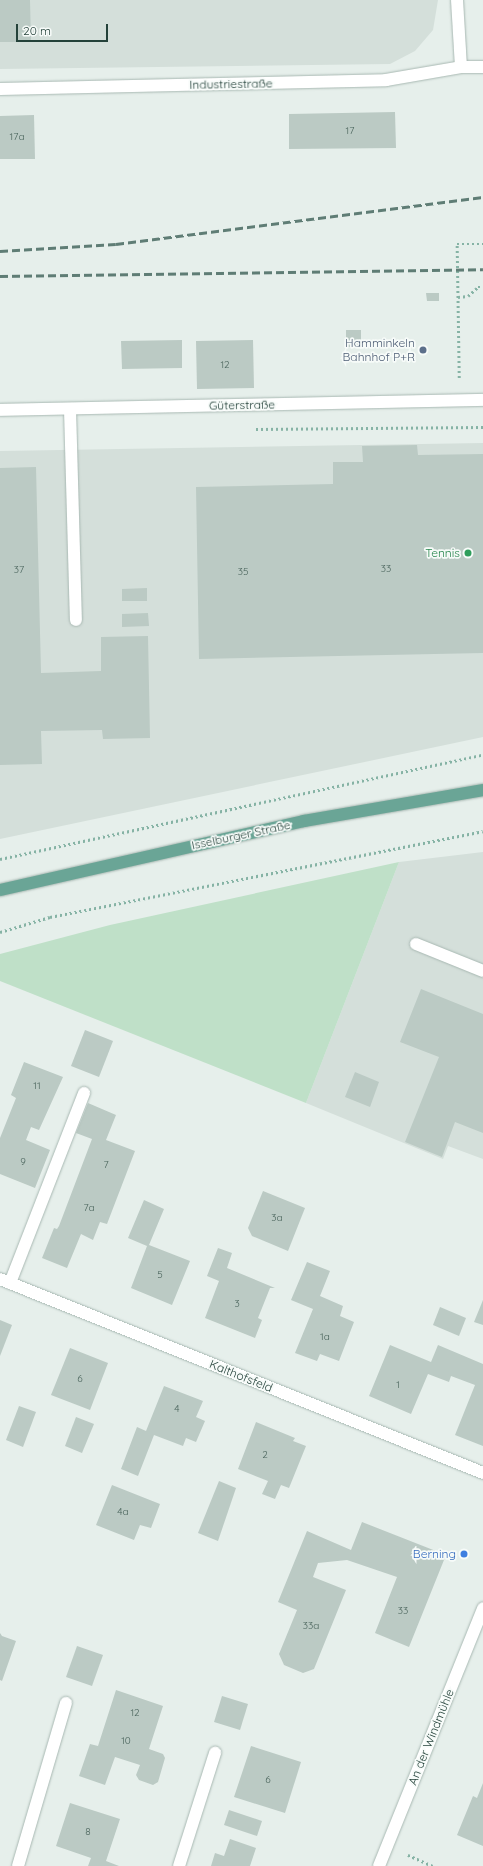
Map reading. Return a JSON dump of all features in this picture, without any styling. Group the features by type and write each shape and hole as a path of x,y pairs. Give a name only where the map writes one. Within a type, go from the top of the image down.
{"main road":[{"name":"Isselburger Straße","path":"0,890 304,821 483,790"}],"street":[{"path":"457,0 461,67"},
{"name":"Industriestraße","path":"0,89 386,80 461,67 483,67"},
{"name":"Güterstraße","path":"0,410 70,409 371,398 460,401 483,400"},
{"path":"70,409 76,620"},
{"path":"416,944 483,971"},
{"path":"5,1281 84,1093"},
{"name":"Kalthofsfeld","path":"5,1281 483,1473"},
{"name":"An der Windmühle","path":"379,1866 483,1608"},
{"path":"18,1866 66,1703"},
{"path":"179,1866 215,1753"}],"path":[{"path":"460,427 457,244 483,244"},
{"path":"458,296 468,296 478,287 483,287"},
{"path":"0,859 483,755"},
{"path":"0,932 50,917 483,831"},
{"path":"387,1846 433,1866"}],"shaded area":[{"path":"0,0 438,0 433,30 415,51 390,64 0,69"},
{"path":"483,443 483,737 0,839 0,451"},
{"path":"483,852 483,1159 448,1146 443,1159 306,1103 399,862"}],"green space":[{"path":"399,862 306,1103 0,981 0,954 110,925"}],"building":[{"path":"0,0 30,0 31,42 0,42"},
{"path":"395,112 396,148 289,149 289,114"},
{"path":"34,115 35,159 0,159 0,116"},
{"path":"426,293 439,293 439,301 427,301"},
{"path":"346,330 361,330 361,347 346,347"},
{"path":"182,340 182,368 122,369 121,341"},
{"path":"253,340 254,388 197,389 196,341"},
{"path":"417,445 418,455 483,454 483,653 199,659 196,487 333,484 333,462 363,462 362,446"},
{"path":"36,467 41,673 101,671 101,637 148,636 150,738 103,739 102,730 41,731 42,764 0,765 0,468"},
{"path":"147,588 147,601 122,601 122,589"},
{"path":"148,613 149,626 122,627 122,614"},
{"path":"421,989 483,1014 483,1133 455,1122 442,1157 405,1142 439,1057 400,1042"},
{"path":"85,1030 113,1041 99,1077 71,1066"},
{"path":"24,1062 63,1077 39,1130 31,1127 26,1140 50,1150 35,1188 0,1174 0,1138 16,1098 11,1095"},
{"path":"355,1072 379,1082 370,1107 345,1097"},
{"path":"88,1103 116,1115 106,1140 135,1151 107,1224 100,1222 93,1240 81,1234 67,1268 42,1258 54,1228 57,1229 59,1226 92,1139 76,1133"},
{"path":"263,1191 305,1208 288,1251 252,1236 248,1228"},
{"path":"144,1200 164,1209 149,1245 190,1261 172,1305 131,1288 147,1246 128,1238"},
{"path":"218,1248 232,1253 227,1268 275,1288 270,1288 258,1318 262,1320 255,1338 205,1318 219,1281 207,1276"},
{"path":"307,1262 330,1271 320,1296 343,1306 340,1316 354,1322 339,1361 320,1354 317,1361 295,1353 313,1309 291,1300"},
{"path":"483,1300 483,1325 474,1322"},
{"path":"440,1307 466,1318 459,1336 433,1325"},
{"path":"0,1320 12,1325 0,1356"},
{"path":"390,1345 431,1362 438,1345 483,1364 483,1446 455,1435 475,1385 451,1376 449,1382 428,1374 411,1414 369,1396"},
{"path":"70,1348 108,1363 90,1410 51,1395"},
{"path":"164,1386 203,1401 196,1417 205,1421 196,1442 186,1438 183,1446 154,1435 138,1476 121,1469 137,1427 146,1431"},
{"path":"19,1406 36,1412 23,1447 6,1440"},
{"path":"76,1417 94,1424 82,1453 65,1446"},
{"path":"256,1422 295,1438 293,1441 306,1446 289,1488 281,1485 275,1499 262,1494 268,1481 238,1469"},
{"path":"219,1481 236,1488 218,1541 198,1533"},
{"path":"112,1485 160,1504 151,1528 140,1525 134,1540 96,1525"},
{"path":"362,1522 446,1555 409,1647 375,1633 397,1577 347,1560 318,1563 313,1577 346,1590 314,1669 303,1673 284,1665 279,1654 297,1610 278,1602 307,1531 351,1550"},
{"path":"0,1633 2,1636 16,1641 2,1681 0,1680"},
{"path":"77,1646 103,1655 92,1686 66,1677"},
{"path":"116,1690 163,1706 149,1749 163,1754 165,1758 158,1782 153,1785 139,1780 136,1775 140,1765 115,1757 105,1785 79,1776 90,1744 98,1746"},
{"path":"222,1696 248,1704 240,1730 214,1722"},
{"path":"251,1746 301,1762 285,1813 234,1797"},
{"path":"483,1783 483,1846 457,1835 473,1796 477,1798"},
{"path":"70,1803 120,1819 106,1861 119,1866 88,1866 91,1858 56,1846"},
{"path":"229,1810 262,1821 257,1836 224,1825"},
{"path":"230,1839 256,1848 250,1866 211,1866 215,1853 224,1856"}],"railway":[{"path":"0,251 116,244 483,197"},
{"path":"0,276 483,269"}],"place":[{"name":"Hamminkeln Bahnhof P+R","path":"423,350"},
{"name":"Tennis","path":"468,553"},
{"name":"Berning","path":"464,1554"}]}
